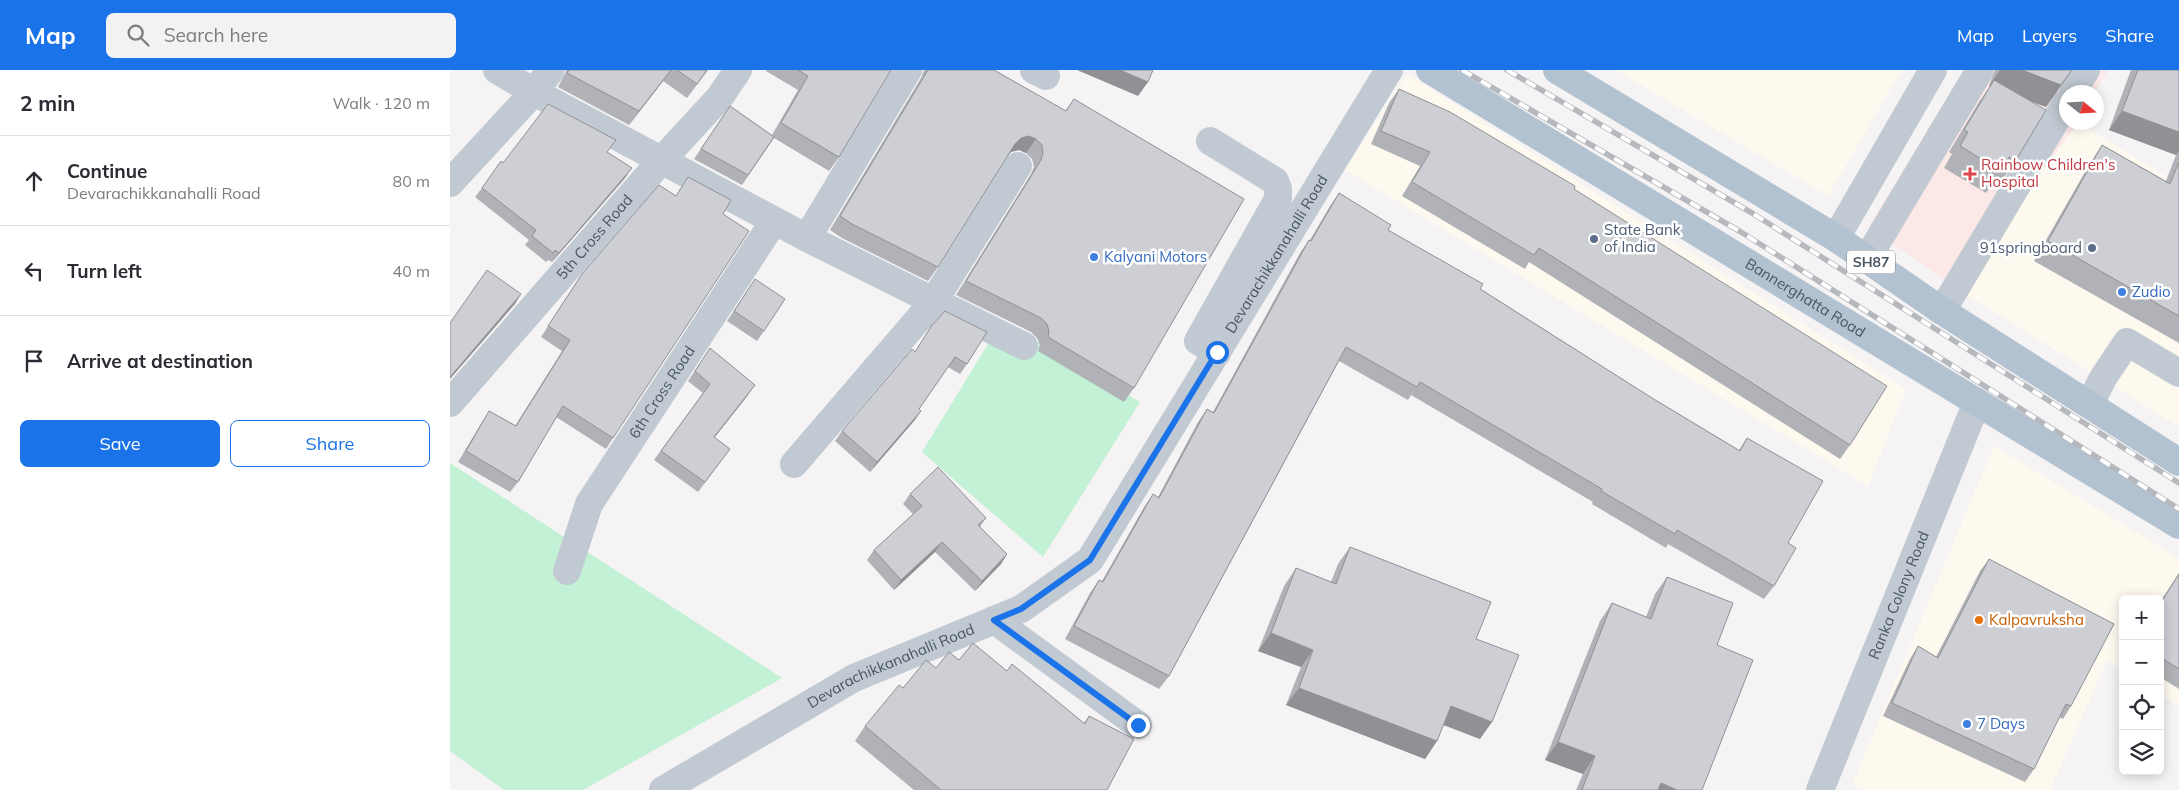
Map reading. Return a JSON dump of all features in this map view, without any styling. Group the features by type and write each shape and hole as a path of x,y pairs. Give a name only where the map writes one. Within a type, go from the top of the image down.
{"main road":[{"name":"Bannerghatta Road","path":"1430,70 2179,525"},
{"name":"SH87","path":"1557,70 1836,238 1942,311 2179,462"}],"street":[{"path":"497,70 534,92 806,238 1024,346"},
{"path":"450,183 534,92 550,70"},
{"name":"5th Cross Road","path":"450,403 720,96 738,70"},
{"path":"806,238 908,70"},
{"name":"Devarachikkanahalli Road","path":"663,790 854,678 1021,609 1090,560 1389,70"},
{"path":"1836,238 1933,70"},
{"path":"1867,259 1980,70"},
{"path":"2077,85 2086,70"},
{"path":"1942,311 2059,115"},
{"path":"1210,141 1275,181 1278,189 1278,199 1198,341 1217,352"},
{"path":"794,464 934,301 1018,166"},
{"name":"6th Cross Road","path":"566,571 589,504 774,221"},
{"path":"2090,404 2103,378 2127,342 2179,373"},
{"name":"Ranka Colony Road","path":"1820,790 1977,402"},
{"path":"994,620 1138,725"}],"shaded area":[{"path":"1616,70 1902,70 1828,196"},
{"name":"Rainbow Children's Hospital","path":"1964,70 2108,70 2099,85 2059,85 2059,130 2073,130 1954,287 1869,226"},
{"path":"1407,74 1906,389 1868,486 1345,170"},
{"path":"2073,130 2090,130 2179,184 2179,427 1954,287"},
{"path":"1994,446 2179,558 2179,707 2164,698 2164,595 2119,595 2119,668 2107,660 2050,790 1866,790 1852,785"}],"green space":[{"path":"1002,321 1140,402 1043,557 922,452"},
{"path":"450,463 782,678 583,790 504,790 450,751"}],"building":[{"path":"569,70 671,70 639,111 567,73"},
{"path":"677,70 707,70 697,84"},
{"path":"798,70 891,70 839,157 781,123 808,76"},
{"path":"928,70 994,70 1066,111 1074,99 1244,199 1134,388 1048,337 1047,324 1041,318 966,281 1041,160 1043,153 1042,145 1036,139 1029,136 1021,138 1015,144 938,267 852,224 840,216"},
{"path":"1120,70 1153,70 1148,82"},
{"path":"2022,70 2072,70 2061,85"},
{"path":"2138,70 2179,70 2179,132 2122,111"},
{"path":"1994,80 2046,110 2016,160 2009,157 2001,171 1960,146 1968,132 1964,130"},
{"path":"1399,89 1450,112 1575,186 1574,189 1887,386 1850,445 1539,248 1534,255 1412,182 1430,152 1381,131"},
{"path":"548,104 616,140 607,152 632,168 559,253 555,250 553,253 532,236 536,230 482,188 501,161 503,163"},
{"path":"730,106 774,137 748,175 701,149"},
{"path":"2102,145 2170,184 2179,162 2179,316 2048,241"},
{"path":"688,177 731,200 723,214 749,231 613,438 563,406 518,482 466,451 489,411 516,426 570,340 548,326 582,274 659,185 676,196"},
{"path":"1339,193 1391,225 1388,230 1483,284 1480,289 1652,398 1740,451 1747,438 1823,481 1788,543 1796,548 1774,586 1677,530 1675,534 1420,382 1417,387 1346,347 1169,676 1074,626 1099,580 1103,582 1153,494 1159,498 1207,409 1214,413 1309,240 1311,241"},
{"path":"487,270 521,294 450,377 450,323"},
{"path":"755,279 785,299 764,331 734,311"},
{"path":"945,311 987,332 967,364 955,357 919,409 921,411 877,462 842,431 912,349 915,352 932,325"},
{"path":"710,348 755,385 714,437 730,449 705,482 661,451 710,384 695,371"},
{"path":"938,467 986,518 978,525 1007,554 982,581 942,542 901,580 874,550 922,506 910,494"},
{"path":"1350,547 1491,602 1476,639 1519,655 1492,722 1451,706 1437,741 1299,688 1313,650 1271,633 1296,568 1336,584"},
{"path":"1989,559 2114,624 2071,706 2066,704 2034,769 1892,703 1918,646 1938,658"},
{"path":"2179,574 2179,669 2164,660 2164,598"},
{"path":"1667,577 1733,603 1717,645 1753,660 1702,790 1677,790 1661,783 1658,790 1582,790 1595,756 1558,742 1612,603 1651,619"},
{"path":"973,643 1007,671 1012,664 1085,724 1089,716 1134,739 1107,790 941,790 865,726 899,685 903,688 926,660 936,668 949,652 959,660"}],"railway":[{"path":"1462,70 1741,232 2179,509"},
{"path":"1507,70 1752,213 2179,483"}],"place":[{"name":"Rainbow Children's Hospital","path":"1970,174"},
{"name":"State Bank of India","path":"1594,239"},
{"name":"91springboard","path":"2092,248"},
{"name":"Kalyani Motors","path":"1094,257"},
{"name":"Zudio","path":"2122,292"},
{"name":"Kalpavruksha","path":"1979,620"},
{"name":"7 Days","path":"1967,724"}],"route":[{"path":"1138,725 994,620 1021,609 1090,560 1217,352"}]}
